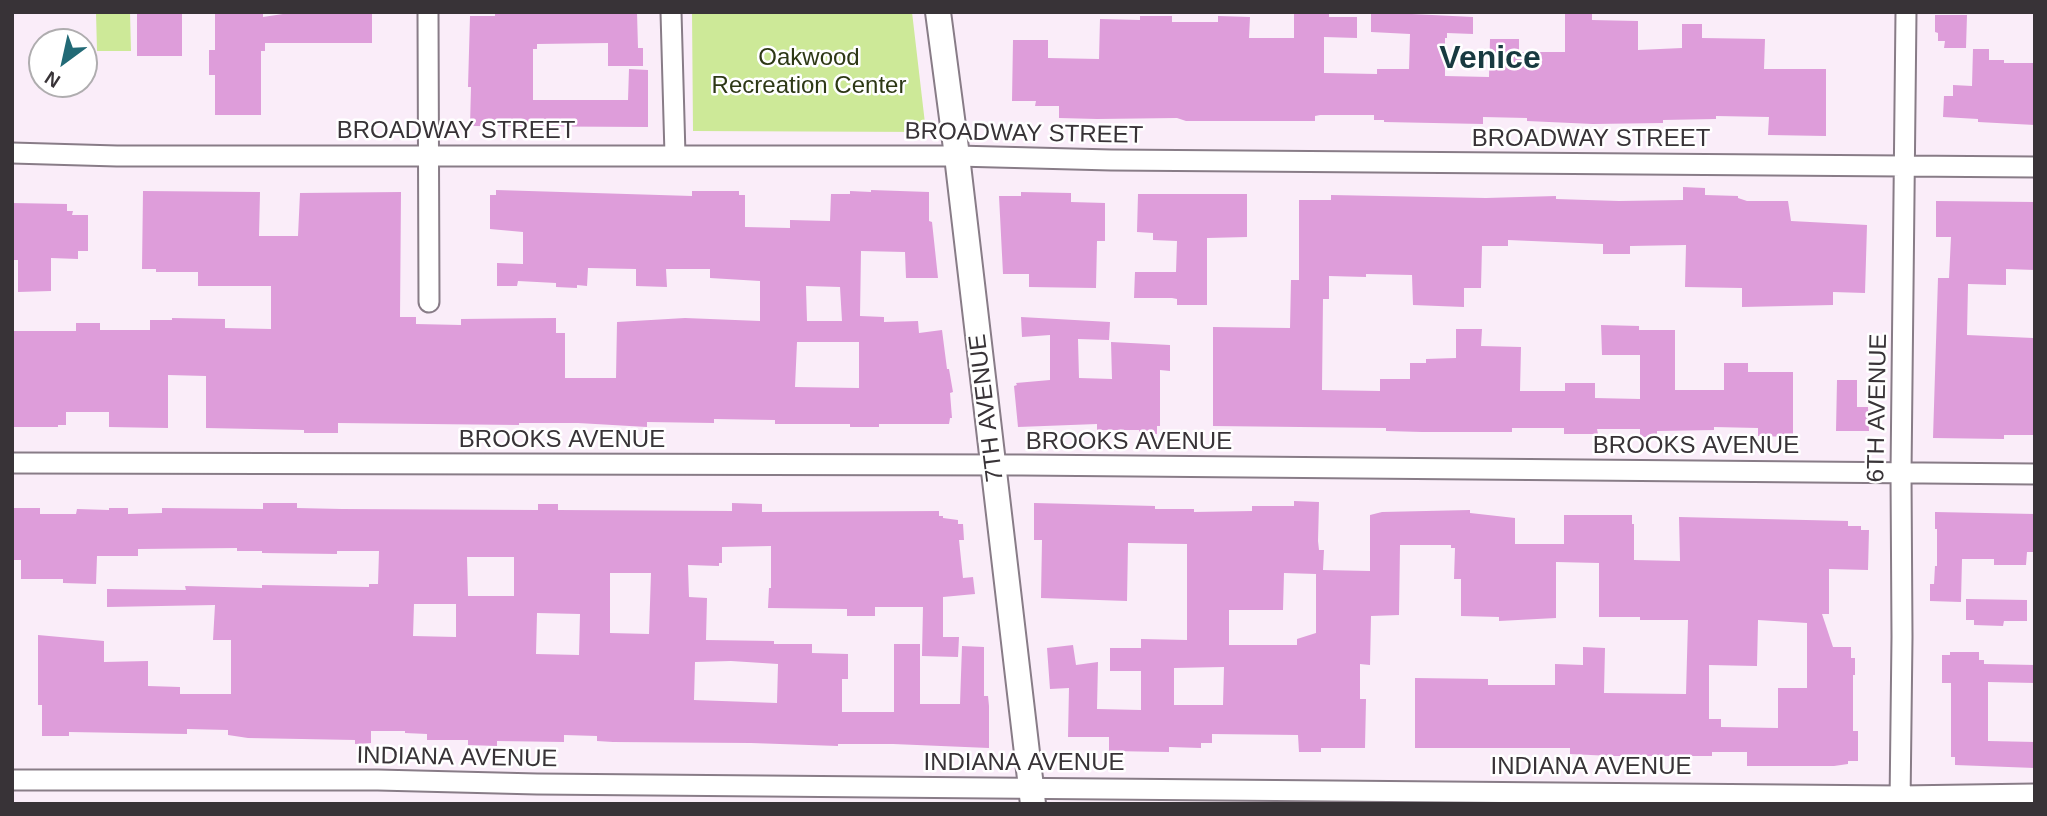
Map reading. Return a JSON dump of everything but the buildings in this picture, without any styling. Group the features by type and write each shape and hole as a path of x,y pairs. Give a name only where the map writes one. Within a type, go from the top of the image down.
{"street":[{"path":"428,12 429,302"},
{"path":"671,12 675,155"},
{"name":"7TH AVENUE","path":"938,12 1032,795"},
{"name":"6TH AVENUE","path":"1900,800 1900,472 1906,12"},
{"name":"BROADWAY STREET","path":"12,153 117,156 957,156 1111,160 2035,167"},
{"name":"BROOKS AVENUE","path":"12,463 994,465 2035,474"},
{"name":"INDIANA AVENUE","path":"12,780 378,780 1032,795 1900,800 2035,794"}],"green space":[{"path":"96,12 130,12 131,51 98,51"},
{"name":"Oakwood Recreation Center","path":"692,12 912,12 926,132 693,131"}],"district":[{"name":"Venice","path":"1490,59"}]}
